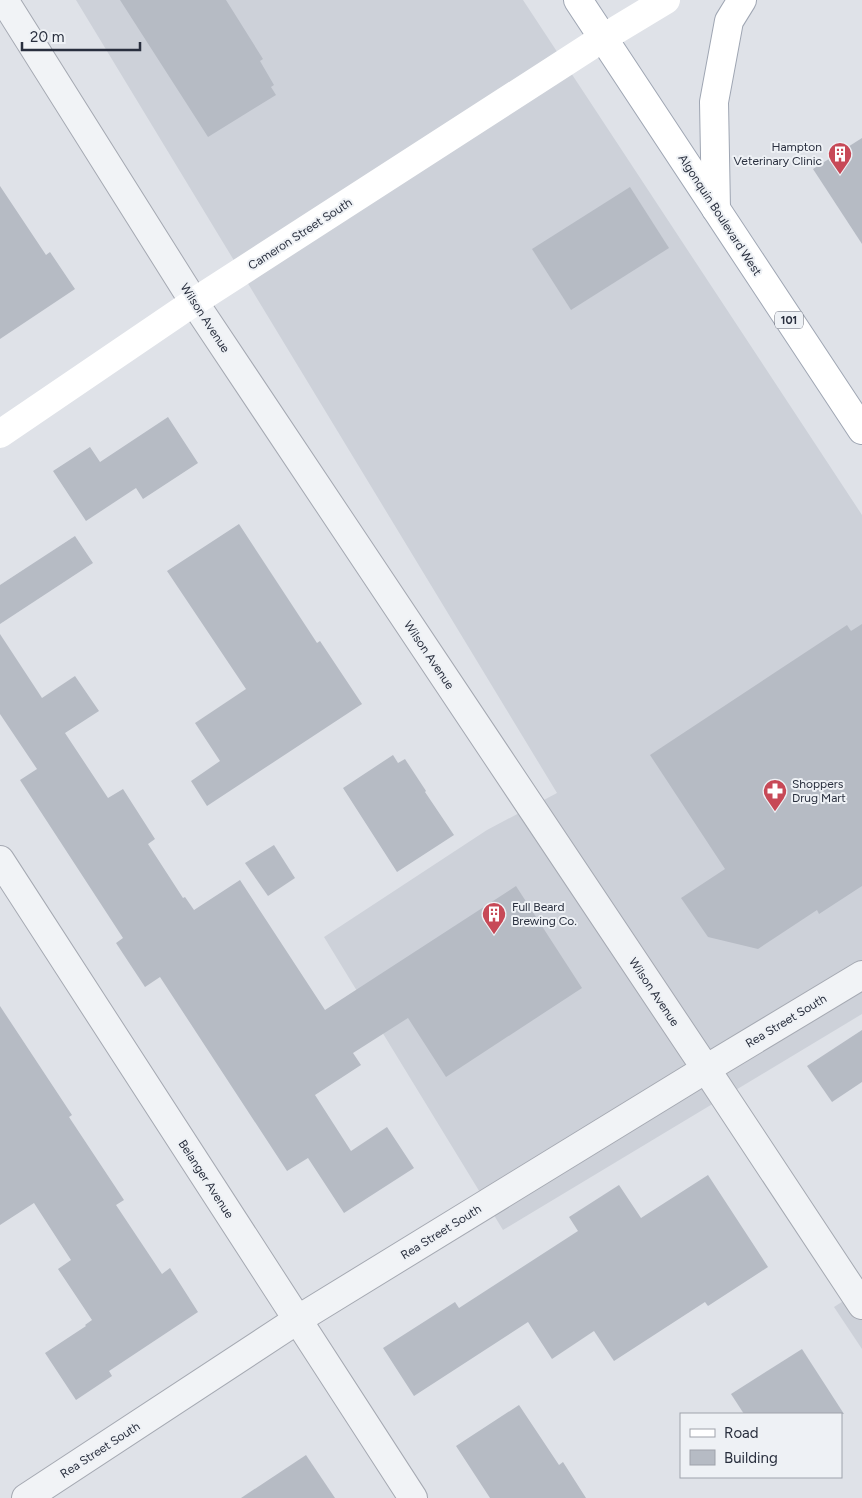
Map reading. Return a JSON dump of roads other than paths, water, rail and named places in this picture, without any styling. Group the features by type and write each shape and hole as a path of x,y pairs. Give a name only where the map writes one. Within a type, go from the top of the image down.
{"main road":[{"name":"Algonquin Boulevard West","path":"578,0 862,430"},
{"name":"Cameron Street South","path":"0,434 194,302 666,0"},
{"path":"716,209 714,102 729,21 742,0"}],"street":[{"name":"Wilson Avenue","path":"4,0 194,302 862,1305"},
{"name":"Belanger Avenue","path":"0,860 413,1498"},
{"name":"Rea Street South","path":"26,1498 297,1320 862,975"}],"place":[{"name":"Hampton Veterinary Clinic","path":"840,175"},
{"name":"Shoppers Drug Mart","path":"775,812"},
{"name":"Full Beard Brewing Co.","path":"494,935"}]}
